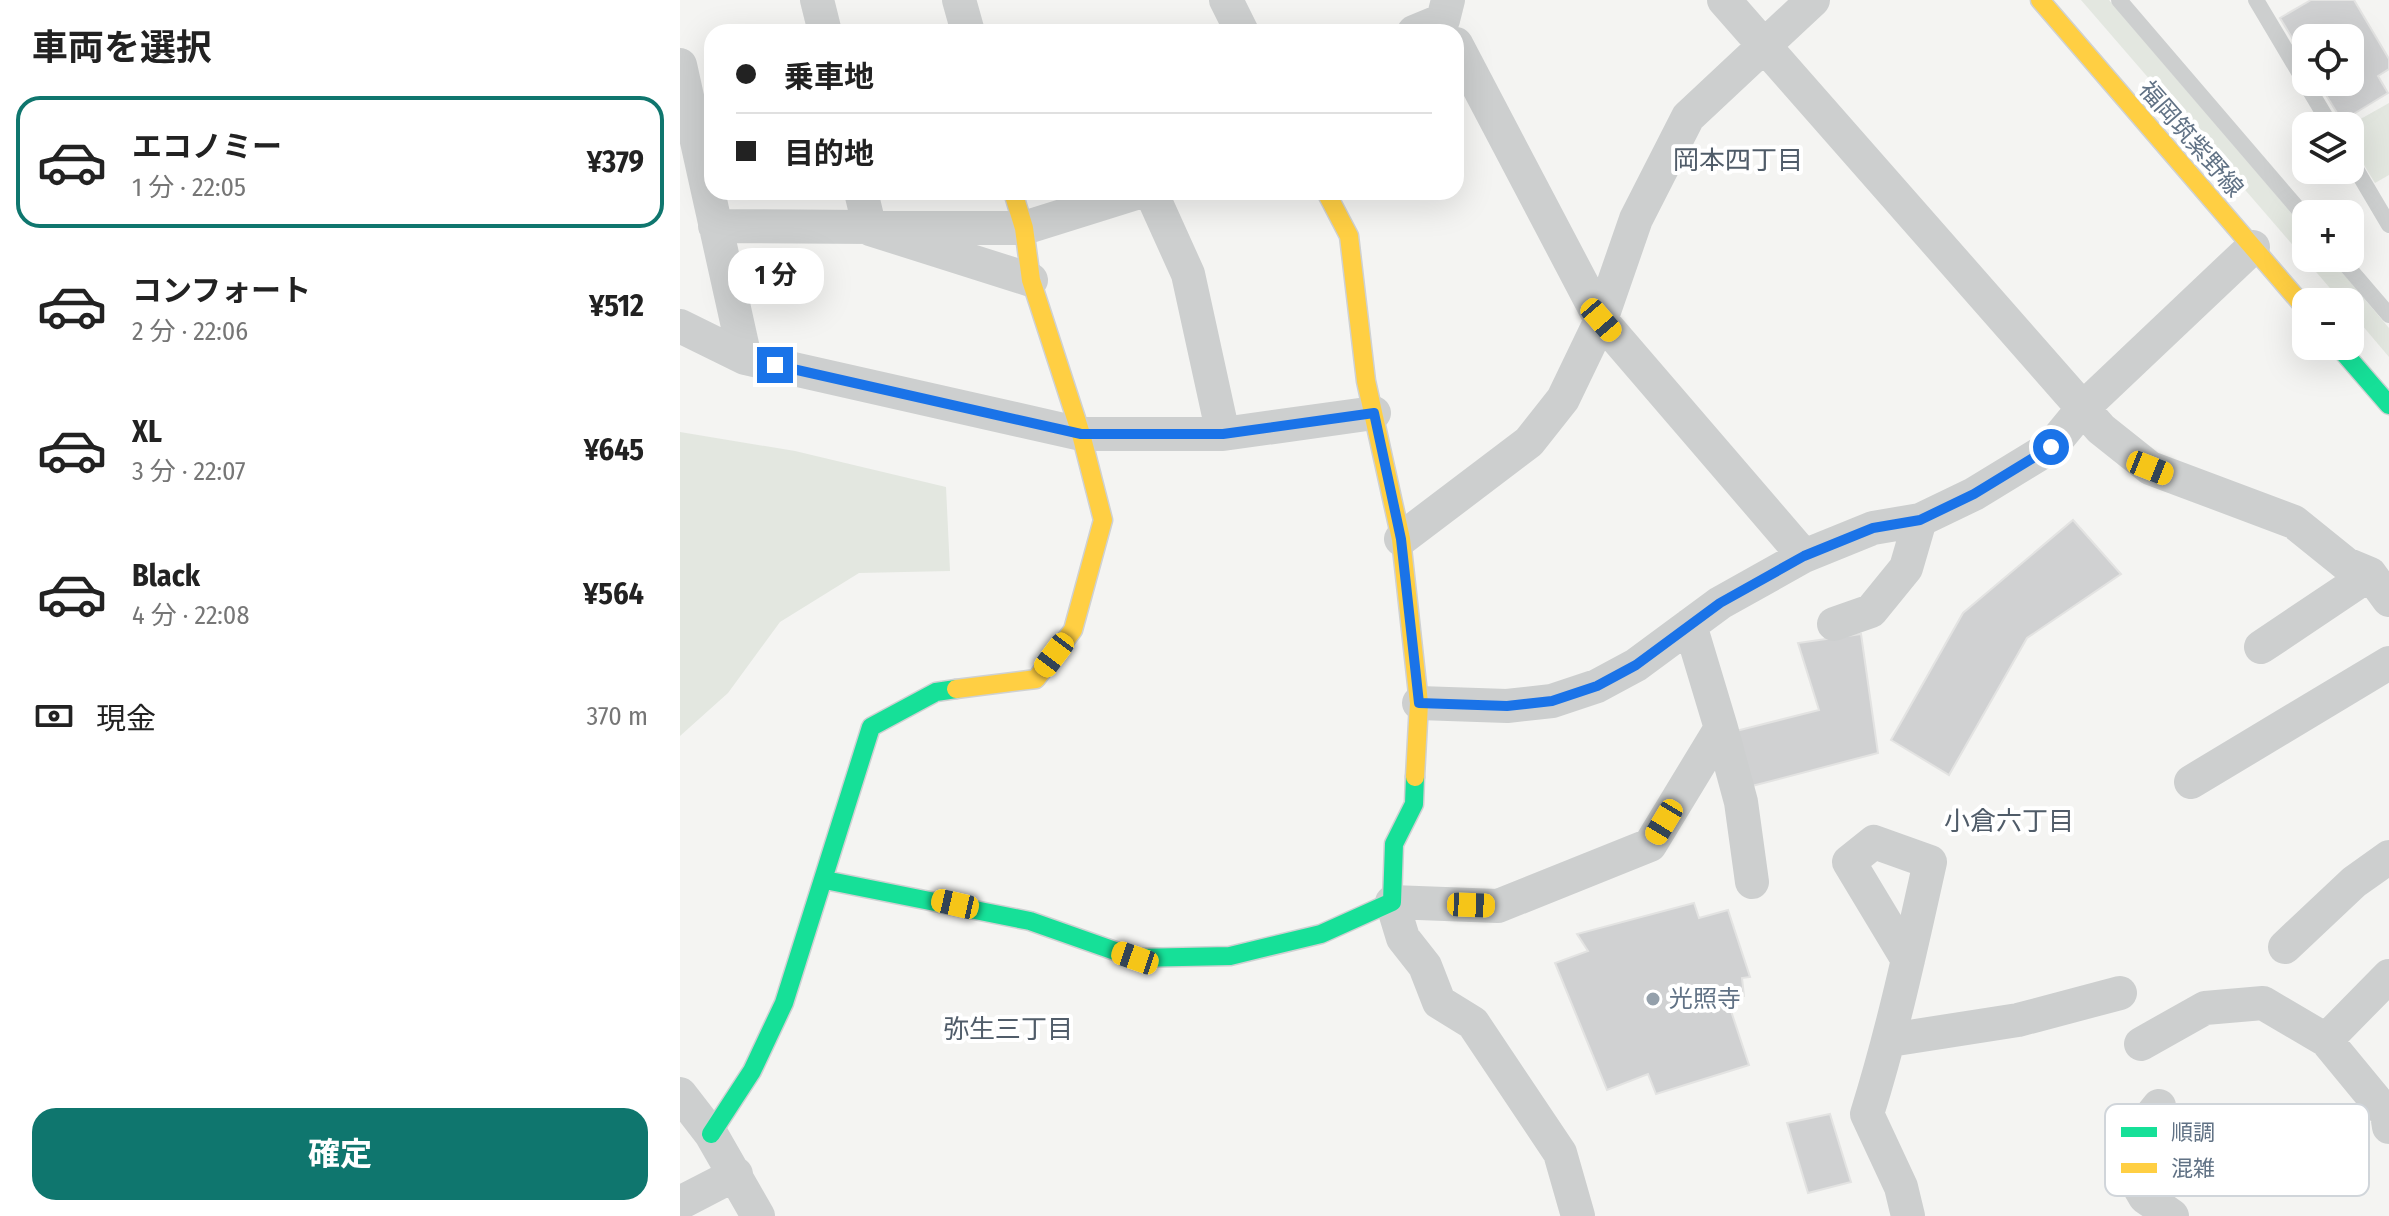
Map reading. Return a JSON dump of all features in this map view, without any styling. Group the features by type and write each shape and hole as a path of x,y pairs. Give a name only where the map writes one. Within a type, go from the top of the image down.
{"street":[{"path":"817,0 823,24"},
{"path":"959,0 966,24"},
{"path":"1226,0 1238,24"},
{"path":"1724,0 2101,429 2150,468 2294,522 2380,587 2261,647"},
{"path":"1401,539 1529,442 1563,399 1601,320 1636,219 1688,117 1813,0"},
{"name":"福岡筑紫野線","path":"2040,0 2292,293"},
{"path":"1464,67 1601,320 1804,556"},
{"path":"681,73 704,176"},
{"path":"709,200 745,358"},
{"path":"863,200 870,229"},
{"path":"711,1134 752,1071 784,1003 871,727 936,692 1036,679 1073,630 1103,520 1081,434 1031,280 1024,228 1015,200"},
{"path":"715,226 1024,228 1113,200"},
{"path":"1155,200 1188,274 1223,434"},
{"path":"1330,200 1349,236 1366,381 1401,539 1419,703 1414,804 1394,844 1392,902 1403,938 1425,966 1439,1002 1473,1023 1560,1153 1578,1216"},
{"path":"870,229 1031,280"},
{"path":"1419,703 1507,706 1552,701 1597,686 1636,665 1720,603 1804,556 1873,528 1920,520 1974,494 2051,447 2084,407 2253,247"},
{"path":"680,326 745,358 1081,434 1223,434 1374,413"},
{"path":"2350,360 2389,405"},
{"path":"1834,624 1871,611 1906,568 1920,520"},
{"path":"1690,625 1741,802 1752,882"},
{"path":"2191,782 2389,663"},
{"path":"825,880 1030,921 1135,958 1230,956 1321,934 1392,902 1498,906 1650,845 1721,728"},
{"path":"2285,947 2354,882 2389,857"},
{"path":"1908,960 1890,1040 1867,1114 1901,1187 1908,1216"},
{"path":"2326,1040 2389,976"},
{"path":"1890,1040 2018,1020 2120,993"},
{"path":"2141,1044 2205,1008 2263,1003 2326,1040 2387,1114 2389,1127"},
{"path":"680,1094 711,1134 758,1216"},
{"path":"680,1203 736,1174"},
{"path":"2144,1196 2172,1216"}],"lane":[{"path":"2119,0 2292,202"},
{"path":"2256,0 2323,112"},
{"path":"2364,183 2389,225"},
{"path":"2352,272 2389,315"}],"shaded area":[{"path":"2081,0 2109,0 2292,214 2292,244"},
{"path":"2389,103 2389,175 2375,183 2364,165 2364,117"},
{"path":"2316,272 2342,272 2355,288 2330,288"},
{"path":"2364,298 2389,328 2389,357 2364,328"},
{"path":"680,432 795,451 946,487 950,571 859,573 780,622 728,693 680,736"}],"building":[{"path":"2311,0 2354,0 2389,59 2389,69 2378,76 2388,93 2357,112 2336,112 2327,96 2364,96 2364,24 2292,24 2292,38 2280,18"},
{"path":"2073,520 2121,574 2027,638 1949,775 1891,740 1963,613"},
{"path":"1861,634 1878,753 1752,786 1736,731 1819,710 1798,643"},
{"name":"光照寺","path":"1694,903 1699,918 1728,910 1750,977 1742,978 1744,996 1728,1002 1749,1065 1656,1094 1648,1074 1607,1090 1555,963 1588,951 1577,934"},
{"path":"1830,1114 1851,1182 1808,1193 1787,1123"}],"traffic: fast":[{"path":"2350,360 2389,405"},
{"path":"711,1134 752,1071 784,1003 871,727 936,692 956,689"},
{"path":"825,880 1030,921 1135,958 1230,956 1321,934 1392,902 1394,844 1414,804 1415,777"}],"traffic: slow":[{"path":"2040,0 2292,293"},
{"path":"956,689 1036,679 1073,630 1103,520 1081,434 1031,280 1024,228 1015,200"},
{"path":"1330,200 1349,236 1366,381 1401,539 1419,703 1415,777"}],"place":[{"name":"光照寺","path":"1653,999"}],"district":[{"name":"岡本四丁目","path":"1738,160"},
{"name":"小倉六丁目","path":"2009,821"},
{"name":"弥生三丁目","path":"1008,1029"}],"route":[{"path":"775,365 1081,434 1223,434 1374,413 1401,539 1419,703 1507,706 1552,701 1597,686 1636,665 1720,603 1804,556 1873,528 1920,520 1974,494 2051,447"}]}
